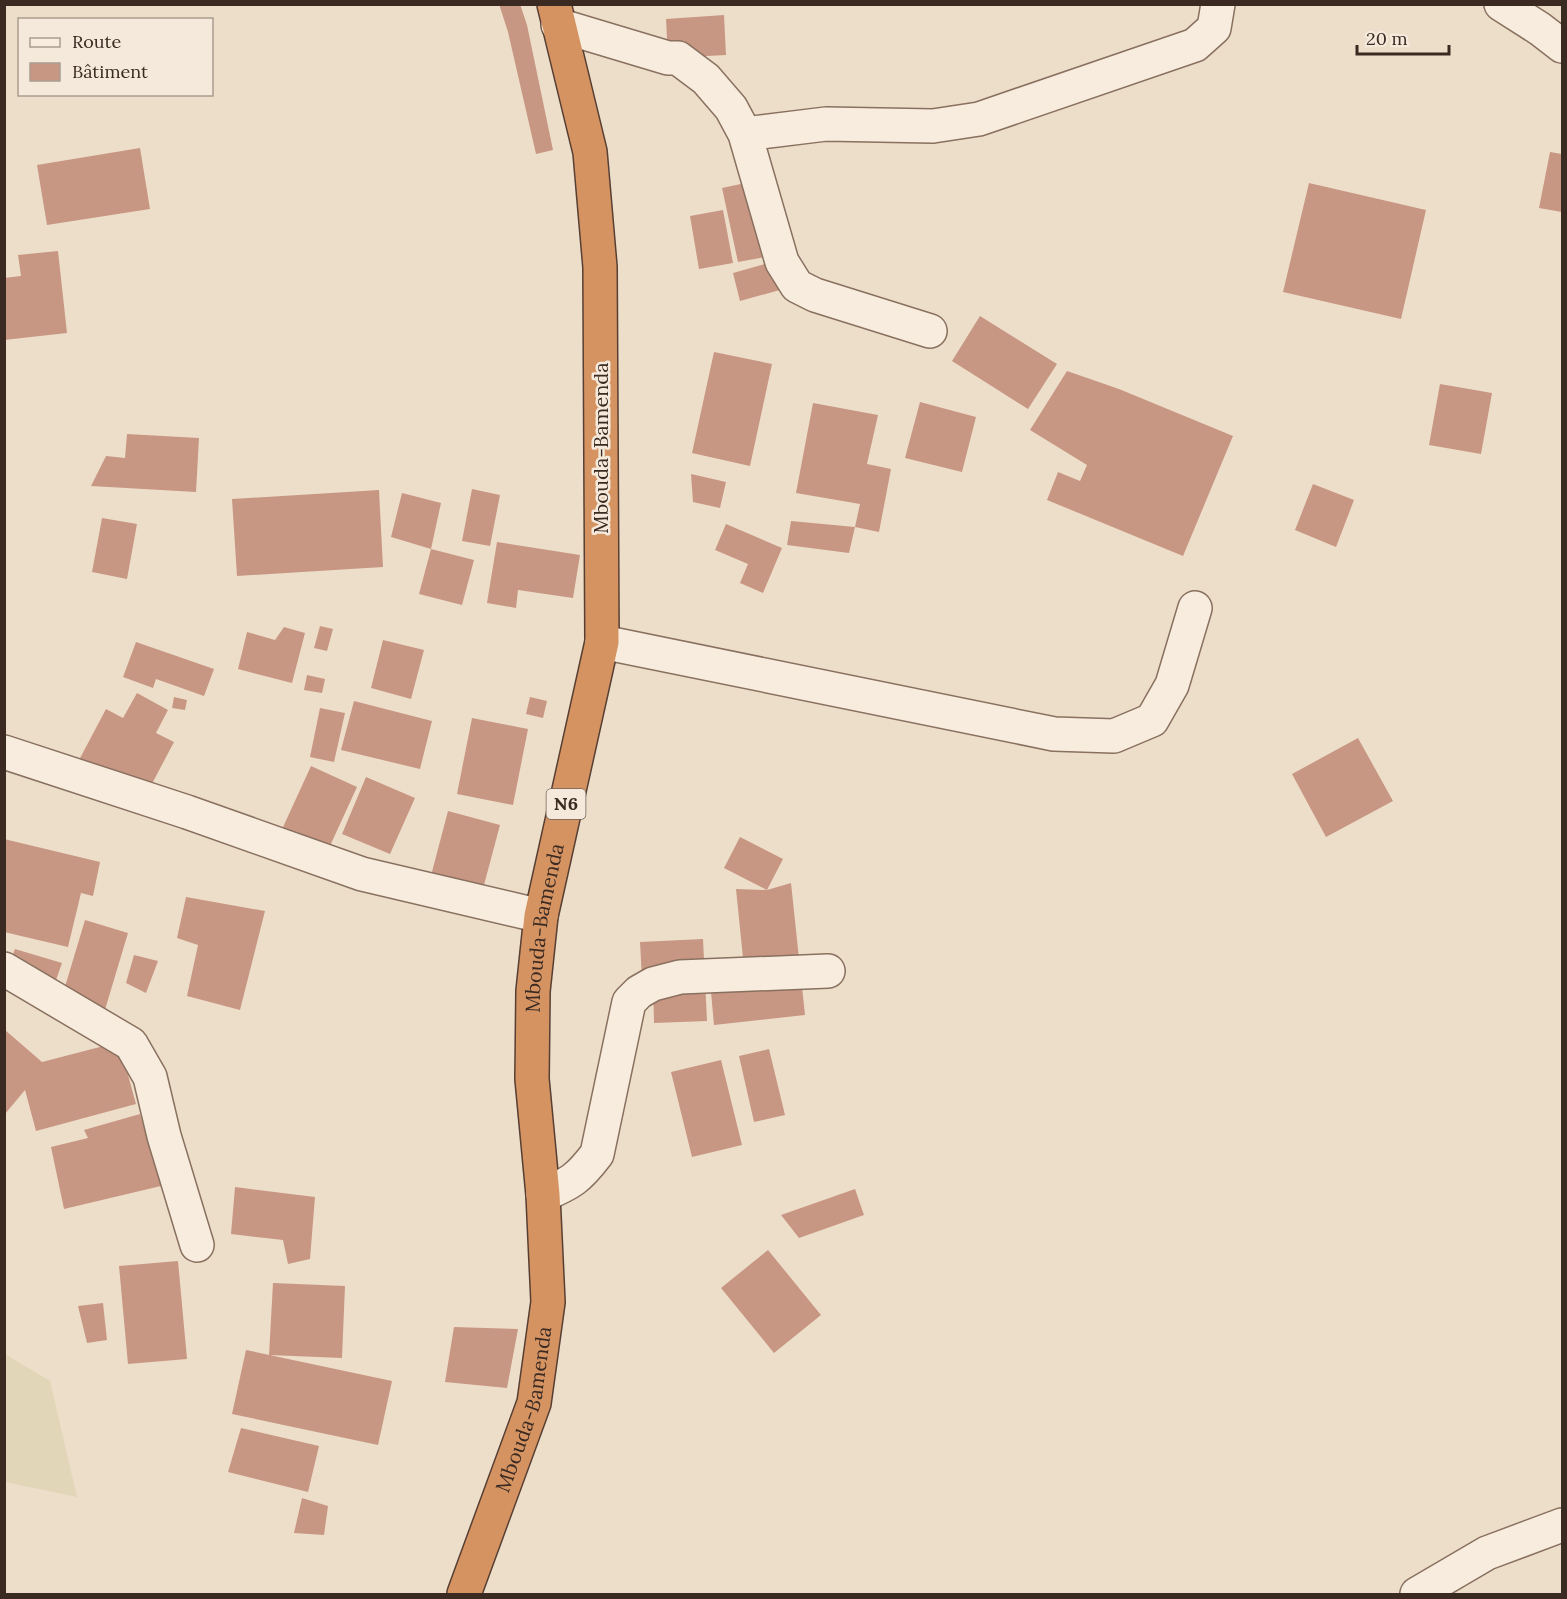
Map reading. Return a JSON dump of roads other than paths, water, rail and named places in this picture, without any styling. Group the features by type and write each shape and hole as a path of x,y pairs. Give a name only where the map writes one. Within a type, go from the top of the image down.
{"highway":[{"name":"Mbouda-Bamenda","path":"464,1594 534,1403 548,1302 543,1195 532,1079 533,991 541,916 602,642 600,267 590,152 556,15"}],"street":[{"path":"746,134 826,124 933,126 979,119 1195,45 1214,28 1218,4"},
{"path":"1501,4 1563,46"},
{"path":"556,15 668,58 678,58 706,79 731,108 746,134 782,262 797,286 815,295 930,332"},
{"path":"602,642 1054,734 1114,736 1152,720 1172,685 1195,608"},
{"path":"4,752 362,874 541,916"},
{"path":"4,969 131,1044 150,1077 164,1136 197,1245"},
{"path":"543,1195 568,1184 583,1172 597,1154 629,1002 639,992 653,984 680,977 828,971"},
{"path":"1417,1594 1487,1553 1563,1525"}]}
